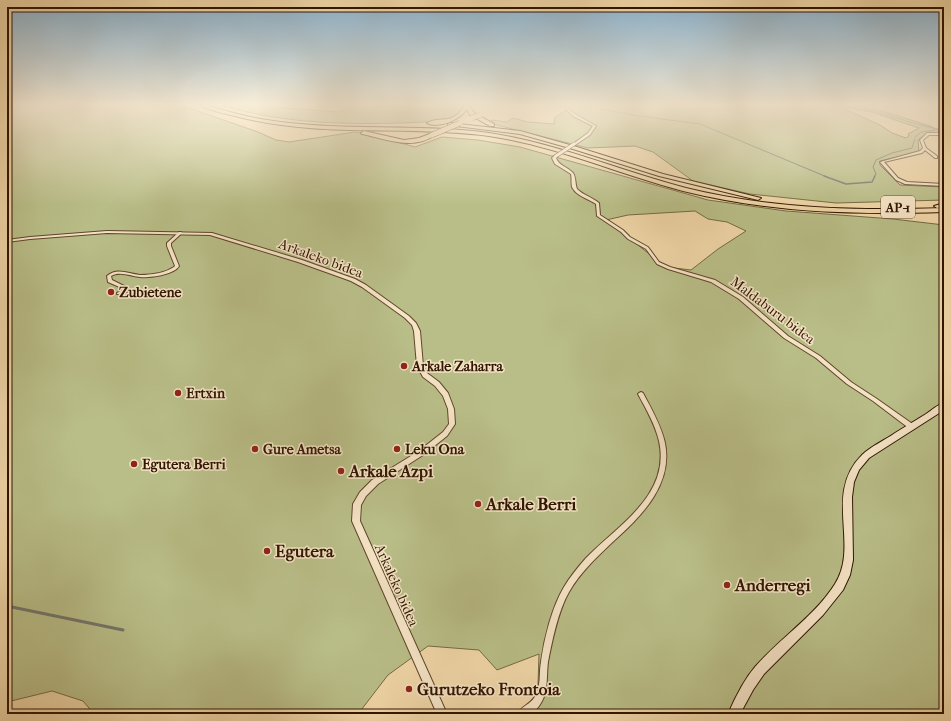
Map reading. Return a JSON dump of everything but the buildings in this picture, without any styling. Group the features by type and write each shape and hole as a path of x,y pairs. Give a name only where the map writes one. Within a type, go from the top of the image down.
{"highway":[{"path":"387,139 398,142 414,142 423,139"},
{"path":"400,139 404,142 414,142"},
{"path":"492,139 557,153"},
{"name":"AP-1","path":"512,139 664,184 745,202 813,210 944,211"},
{"name":"AP-1","path":"523,139 556,146 670,182 724,194 774,202 836,206 944,206"},
{"path":"541,139 688,183 774,202"}],"main road":[{"path":"734,714 760,670 830,599 841,584 848,557 848,487 856,466 866,456 944,406"}],"street":[{"path":"557,153 582,139"},
{"path":"922,139 921,140 925,148 936,157"},
{"path":"925,148 921,152 882,162 897,179 906,183 944,185"},
{"name":"Maldaburu bidea","path":"557,153 554,158 555,163 568,170 572,175 573,184 576,191 598,204 598,215 622,231 628,238 647,248 658,263 669,268 713,281 741,298 786,337 818,356 850,383 912,427"},
{"name":"Arkaleko bidea","path":"7,242 30,238 92,232 210,234 300,261 353,280 364,286 407,317 414,324 417,331 420,366 425,375 437,384 446,394 451,409 452,424 445,434 370,486 360,499 356,515 363,538 442,714"},
{"path":"119,293 125,291 126,288 110,280 109,276 111,274 120,273 142,276 167,272 176,268 177,266 169,243 180,233"},
{"path":"522,714 537,702 542,692 545,659 559,605 567,588 586,562 643,509 657,485 661,472 663,451 662,437 641,394"}],"green space":[{"path":"7,139 273,139 289,142 311,139 385,139 415,147 438,139 478,140 520,147 708,200 786,211 893,219 944,225 944,714 537,714 539,654 497,670 479,650 428,646 388,675 358,714 300,711 292,714 94,714 83,701 52,691 7,702","holes":["695,211 708,219 727,222 746,231 718,249 691,270 666,267 606,220 628,215"]},
{"path":"551,139 920,139 918,140 919,152 880,161 880,165 900,185 944,187 944,200 836,203 750,194 693,181 653,152 635,146 588,148"}],"waterway":[{"path":"735,139 827,177"},
{"path":"874,177 876,174 873,167 876,160 892,153 912,148 915,139"},
{"path":"824,176 846,184 872,182 875,176"},
{"path":"7,606 123,630"}],"place":[{"name":"Zubietene","path":"111,292"},
{"name":"Arkale Zaharra","path":"404,366"},
{"name":"Ertxin","path":"178,393"},
{"name":"Gure Ametsa","path":"255,449"},
{"name":"Leku Ona","path":"397,449"},
{"name":"Egutera Berri","path":"134,464"},
{"name":"Arkale Azpi","path":"341,471"},
{"name":"Arkale Berri","path":"478,504"},
{"name":"Egutera","path":"267,551"},
{"name":"Anderregi","path":"727,585"},
{"name":"Gurutzeko Frontoia","path":"409,689"}]}
